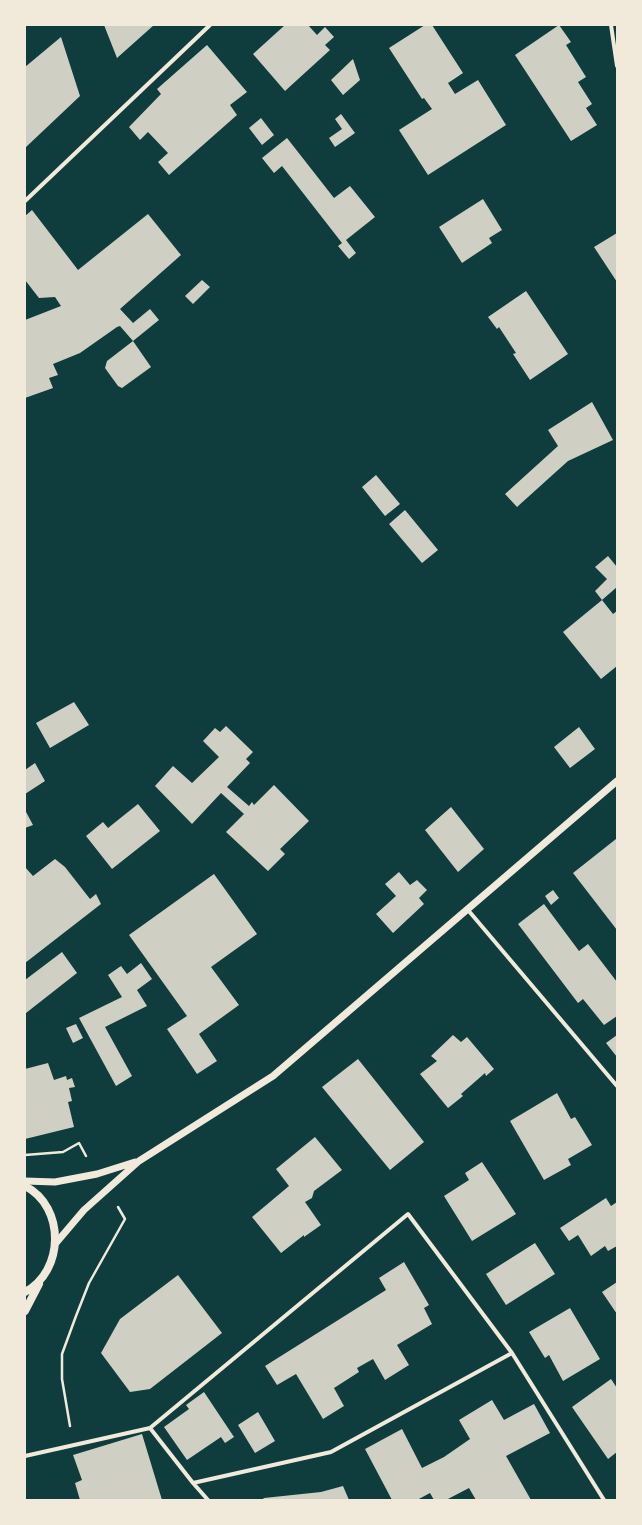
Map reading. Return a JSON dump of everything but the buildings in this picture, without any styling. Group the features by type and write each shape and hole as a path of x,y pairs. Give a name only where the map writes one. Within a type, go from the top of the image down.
{"main road":[{"path":"25,1186 40,1199 49,1212 54,1227 56,1244 54,1256 49,1268 31,1290 25,1292"},
{"path":"25,1311 42,1278"}],"street":[{"path":"25,201 210,25"},
{"path":"611,25 617,66"},
{"path":"56,1244 84,1210 139,1161 273,1076 617,781"},
{"path":"468,910 617,1086"},
{"path":"25,1181 55,1182 97,1174 139,1161"},
{"path":"25,1456 150,1428 408,1214 512,1353 604,1500"},
{"path":"193,1483 331,1452 512,1353"},
{"path":"150,1428 208,1500"}],"path":[{"path":"25,1155 63,1152 78,1143"},
{"path":"74,1446 62,1379 62,1354 89,1283 125,1218"}]}
